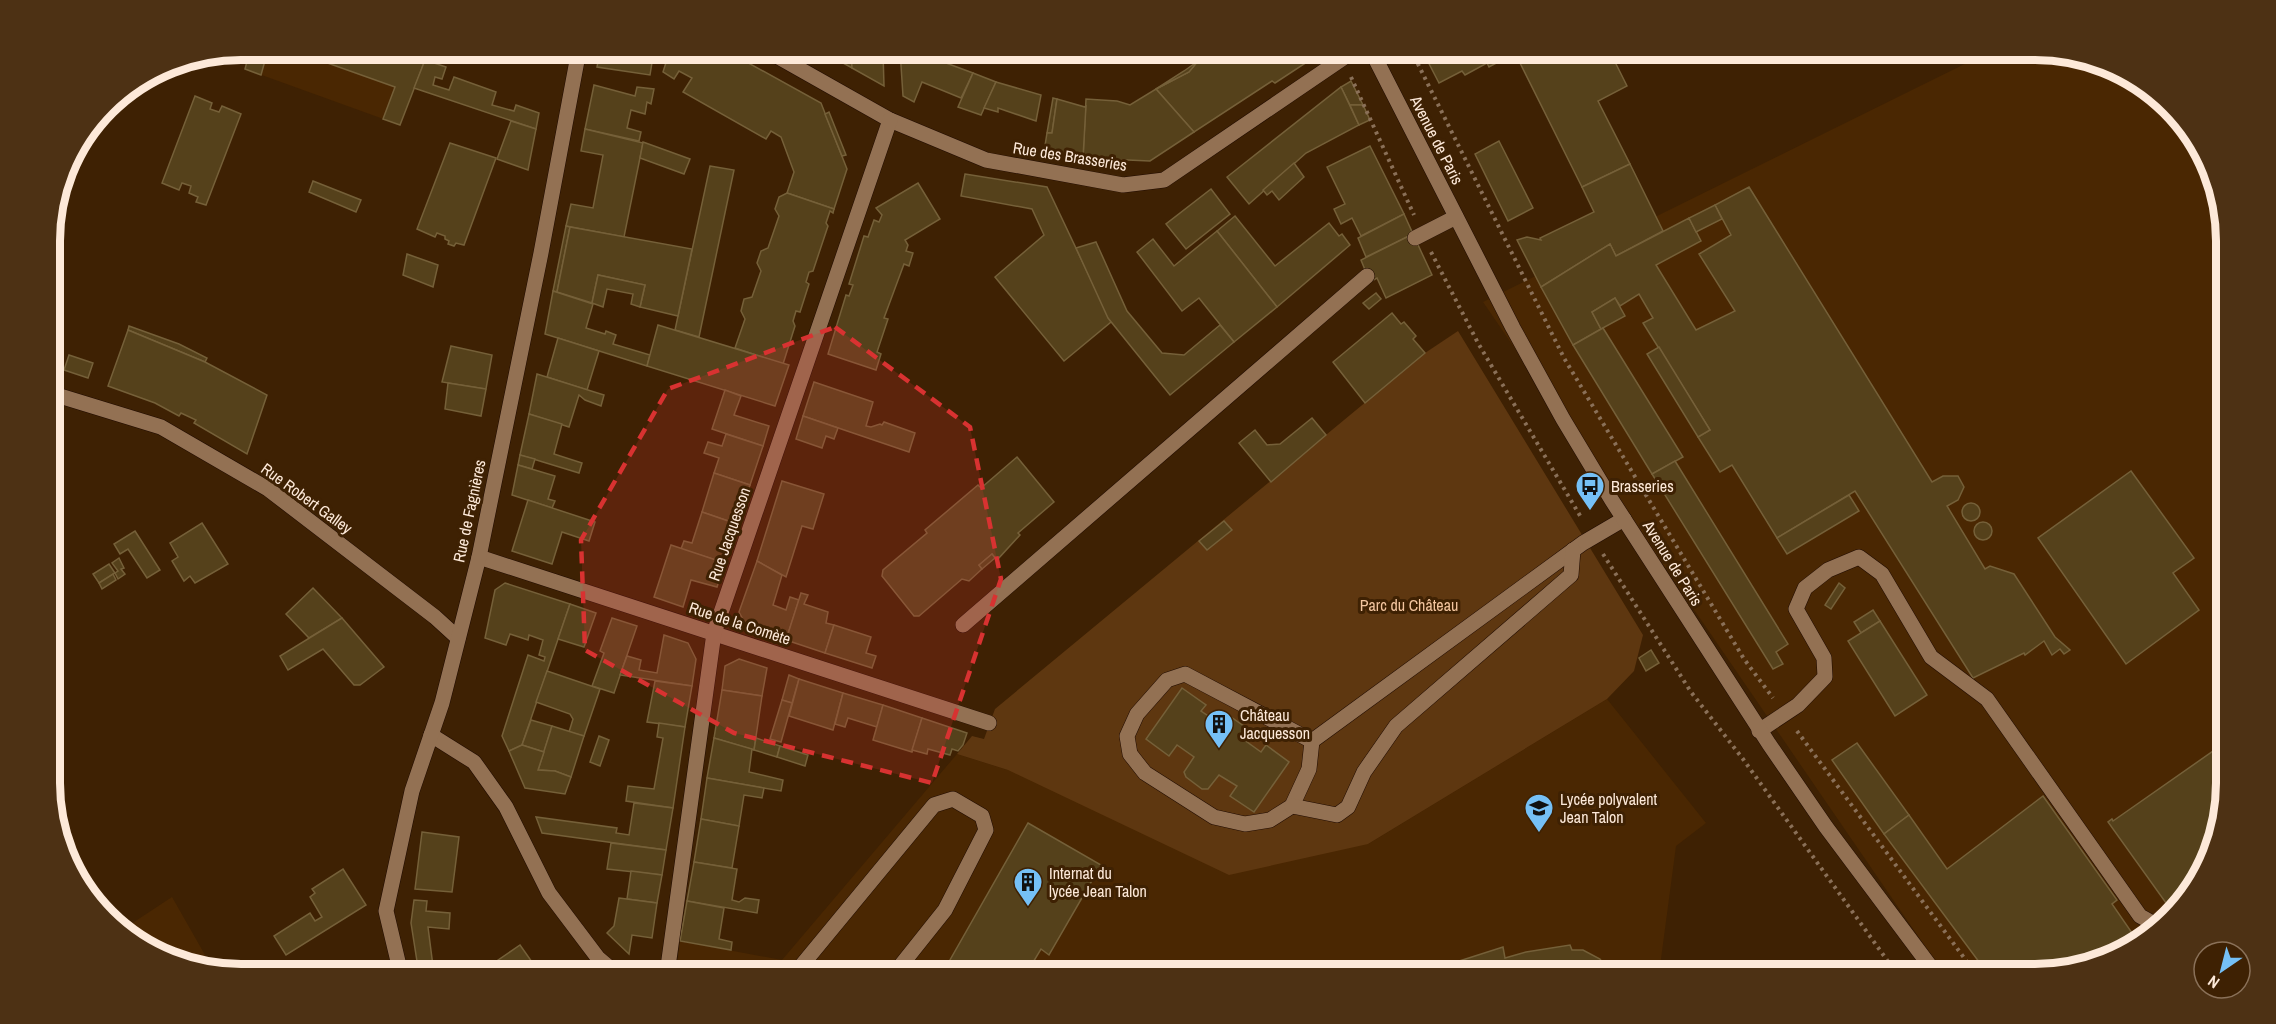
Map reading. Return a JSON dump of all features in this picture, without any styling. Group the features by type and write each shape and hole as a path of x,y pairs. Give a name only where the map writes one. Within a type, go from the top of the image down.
{"street":[{"name":"Rue de Fagnières","path":"399,964 386,911 412,791 442,703 478,557 541,253 577,60"},
{"name":"Rue des Brasseries","path":"784,60 890,120 986,160 1123,185 1164,180 1340,60"},
{"name":"Avenue de Paris","path":"1376,60 1513,328 1563,419 1624,519 1760,731 1833,837 1928,964"},
{"name":"Rue Jacquesson","path":"668,964 714,633 890,120"},
{"path":"1415,238 1456,217"},
{"path":"963,625 1367,276"},
{"name":"Rue Robert Galley","path":"60,396 161,427 268,489 435,617 458,638"},
{"path":"1312,741 1185,674 1167,680 1137,714 1127,736 1130,754 1145,773 1214,817 1245,825 1270,819 1292,806 1308,769 1312,741 1573,550 1624,519"},
{"path":"1292,806 1337,815 1348,807 1364,772 1396,726 1571,575 1573,550"},
{"path":"1760,731 1815,690 1825,677 1824,658 1796,609 1805,588 1828,570 1859,556 1882,573 1931,657 1987,699 2140,916 2151,922"},
{"name":"Rue de la Comète","path":"478,557 989,723"},
{"path":"431,735 474,762 506,807 549,892 598,958 605,964"},
{"path":"802,964 934,805 953,799 982,816 986,830 945,910 902,964"}],"path":[{"path":"1416,60 1564,358 1744,659 1969,964"}],"highlighted area":[{"path":"835,327 970,427 1001,579 932,783 734,733 585,650 581,540 668,389"}],"shaded area":[{"path":"247,60 425,60 400,125 245,69"},
{"path":"1973,60 2035,60 2070,63 2104,74 2126,84 2145,97 2179,131 2192,150 2210,194 2216,241 2216,795 2213,818 2202,852 2186,884 2171,902 2136,934 2093,954 2070,961 2047,964 1937,964 1483,302"},
{"name":"Lycée polyvalent Jean Talon","path":"1607,699 1706,823 1676,846 1660,964 677,964 680,941 782,960 957,754 1008,770 1368,844"},
{"path":"172,897 209,961 172,950 150,940 129,925"}],"green space":[{"name":"Parc du Château","path":"1458,331 1643,635 1634,671 1607,699 1368,844 1229,875 1008,770 957,754 972,736 984,739 995,709 1425,353"}],"building":[{"path":"247,60 265,60 261,75 245,69"},
{"path":"319,60 425,60 400,125 383,119 395,87"},
{"path":"425,60 446,67 442,79 435,77 433,85 449,90 454,77 496,92 492,105 514,111 516,105 539,113 536,129 414,88"},
{"path":"598,60 652,60 650,75 597,67"},
{"path":"667,60 743,60 821,103 847,169 834,209 787,193 794,172 781,137 771,131 766,139 683,92 692,78 679,71 674,79 663,72"},
{"path":"837,60 852,60 852,68"},
{"path":"852,60 883,60 884,86 852,68"},
{"path":"901,60 938,60 973,73 961,98 922,82 914,102 903,96"},
{"path":"1310,60 1275,83 1272,81 1194,132 1156,89 1189,72 1198,61"},
{"path":"1427,60 1502,60 1489,67 1487,63 1465,75 1462,71 1439,83"},
{"path":"1518,60 1614,60 1627,86 1598,101 1630,164 1582,187"},
{"path":"1198,61 1189,72 1156,89 1184,71"},
{"path":"973,73 996,82 981,115 958,107"},
{"path":"1351,81 1363,105 1350,105 1341,87"},
{"path":"996,82 1041,95 1036,121 998,108 998,112 984,108"},
{"path":"594,85 635,96 637,87 654,89 651,104 647,102 645,114 631,110 627,128 641,132 639,141 585,129"},
{"path":"1341,87 1359,125 1306,153 1249,204 1227,177"},
{"path":"1156,89 1194,132 1150,161 1083,158 1086,99 1117,101 1130,105"},
{"path":"195,96 212,103 210,109 219,112 222,106 241,114 206,205 196,202 198,197 189,193 191,186 182,183 179,190 162,183"},
{"path":"1053,98 1057,99 1052,133 1047,133"},
{"path":"1057,99 1085,107 1086,105 1083,158 1044,152 1047,133 1052,133"},
{"path":"1350,105 1363,105 1370,120 1359,125"},
{"path":"829,112 846,155 842,156 825,114"},
{"path":"511,121 536,129 528,170 497,159"},
{"path":"585,129 643,143 624,237 566,226 571,204 593,208 603,155 581,151"},
{"path":"1499,141 1533,208 1508,221 1475,154"},
{"path":"643,142 690,159 684,174 640,158"},
{"path":"450,143 496,158 464,245 456,243 454,246 448,244 449,241 445,239 445,236 437,233 435,237 417,229"},
{"path":"1370,146 1404,214 1361,236 1352,218 1341,224 1334,209 1345,204 1327,167"},
{"path":"1294,163 1304,177 1279,200 1272,191 1267,195 1263,190"},
{"path":"1630,164 1663,231 1616,256 1610,244 1541,287 1517,240 1527,237 1541,240 1540,238 1594,212 1582,187"},
{"path":"710,166 734,170 699,337 675,330"},
{"path":"965,174 1047,187 1111,322 1064,361 995,277 1044,235 1032,209 961,196"},
{"path":"313,181 361,200 356,212 309,192"},
{"path":"918,183 940,219 905,240 908,245 906,251 913,253 909,266 904,264 884,318 888,319 877,352 881,354 876,370 828,354 846,295 849,296 853,285 849,284 864,236 868,237 874,220 879,222 882,215 876,208"},
{"path":"1749,187 1932,482 1943,476 1958,476 1964,487 1958,500 1947,506 1985,569 1990,566 2014,574 2055,637 2070,650 2064,654 2060,649 2052,655 2044,641 2025,655 2024,653 1973,678 1855,491 1777,538 1732,465 1720,472 1698,437 1710,430 1643,323 1653,318 1639,294 1620,306 1615,298 1592,312 1601,329 1573,345 1541,287 1610,244 1616,256 1689,218 1701,241 1656,265 1696,330 1735,311 1699,254 1731,235 1715,205"},
{"path":"1211,189 1230,214 1186,249 1166,224"},
{"path":"787,193 834,209 833,213 830,211 826,223 828,226 813,271 809,272 806,282 809,284 800,312 796,311 793,321 795,326 783,364 735,348 745,319 741,311 744,299 752,297 761,271 757,263 761,251 768,248 779,216 775,209 779,197"},
{"path":"1715,205 1722,219 1696,232 1689,218"},
{"path":"1404,214 1413,234 1366,257 1358,238"},
{"path":"1235,216 1275,266 1329,223 1339,236 1342,234 1350,245 1277,307 1217,231"},
{"path":"566,226 570,227 557,292 553,291"},
{"path":"570,227 692,249 678,316 640,307 645,285 598,275 592,303 557,292"},
{"path":"1217,231 1277,307 1234,342 1199,298 1182,311 1137,252 1153,239 1174,266"},
{"path":"1413,234 1432,275 1386,298 1377,278 1370,282 1361,260"},
{"path":"1096,242 1127,311 1162,353 1184,355 1220,325 1234,342 1170,395 1108,318 1076,248"},
{"path":"407,254 438,265 433,287 403,275"},
{"path":"598,275 645,285 640,307 631,304 633,294 607,289 603,307 592,303"},
{"path":"553,291 593,304 586,328 616,335 613,344 650,355 647,366 545,334"},
{"path":"1376,293 1381,299 1369,309 1363,303"},
{"path":"1615,298 1625,316 1601,329 1592,312"},
{"path":"1392,313 1401,324 1404,322 1416,336 1413,339 1425,353 1365,403 1333,362"},
{"path":"658,325 789,365 775,406 647,366"},
{"path":"129,326 179,344 207,358 205,362 128,330"},
{"path":"1603,328 1683,457 1652,474 1573,345"},
{"path":"128,330 205,362 267,395 247,454 194,423 196,420 181,413 179,416 155,403 108,386"},
{"path":"558,338 599,351 587,390 547,377"},
{"path":"451,346 492,355 486,389 442,382"},
{"path":"1659,347 1710,430 1698,437 1647,354"},
{"path":"69,355 93,363 88,378 64,370"},
{"path":"537,374 604,395 601,406 579,395 569,427 529,414"},
{"path":"814,382 873,402 866,426 882,425 884,422 915,433 909,452 803,416"},
{"path":"448,383 486,389 481,416 445,409"},
{"path":"725,390 741,396 734,415 769,426 763,446 712,429"},
{"path":"529,414 562,424 554,454 582,463 579,473 520,455"},
{"path":"803,416 838,428 834,439 826,436 822,448 796,439"},
{"path":"1312,418 1326,435 1271,482 1239,443 1255,430 1267,445 1280,444"},
{"path":"726,434 763,446 750,485 714,473 719,458 704,453 708,442 722,446"},
{"path":"520,455 535,459 532,469 518,465"},
{"path":"1017,457 1054,502 1018,533 1020,535 997,560 992,554 979,565 982,569 969,581 962,579 919,616 914,616 882,576 883,570 927,533 925,530 978,485 981,488"},
{"path":"1675,461 1788,644 1776,652 1783,664 1773,669 1652,474"},
{"path":"518,465 555,476 548,499 555,501 552,508 512,495"},
{"path":"2131,471 2194,558 2173,573 2199,610 2126,664 2038,538"},
{"path":"714,473 750,485 737,524 702,512"},
{"path":"782,481 824,494 813,529 802,526 786,577 757,561"},
{"path":"1849,495 1859,511 1787,554 1777,538"},
{"path":"528,500 595,522 589,541 562,532 552,564 512,551"},
{"path":"1971,503 1977,506 1980,512 1977,518 1971,521 1965,518 1962,512 1965,506"},
{"path":"702,512 737,524 725,563 681,549 684,541 692,543"},
{"path":"1224,521 1232,530 1207,550 1199,541"},
{"path":"1983,522 1989,525 1992,531 1989,537 1983,540 1977,537 1974,531 1977,525"},
{"path":"202,523 228,564 195,583 190,576 184,581 172,561 178,557 170,543"},
{"path":"135,531 160,570 147,578 128,549 120,554 114,544"},
{"path":"671,545 725,563 717,587 691,580 683,607 654,597"},
{"path":"992,554 995,558 982,569 979,565"},
{"path":"119,558 124,568 121,569 125,574 118,579 115,573 118,571 112,563"},
{"path":"757,561 782,575 773,605 786,610 790,597 799,600 786,640 747,627 739,612"},
{"path":"109,564 115,573 99,583 93,574"},
{"path":"113,574 116,580 102,589 99,583"},
{"path":"505,583 570,604 522,745 509,751 502,736 528,655 544,661 545,657 539,655 543,640 529,635 528,640 510,634 506,645 485,638 495,590"},
{"path":"1839,583 1845,588 1831,609 1825,605"},
{"path":"313,588 342,618 309,638 286,614"},
{"path":"801,593 808,595 804,604 828,612 826,623 834,625 825,653 786,640"},
{"path":"570,604 596,613 584,647 558,639"},
{"path":"1873,610 1880,621 1861,633 1854,622"},
{"path":"342,618 384,667 360,685 354,685 323,649 288,670 280,656"},
{"path":"612,618 637,626 614,693 592,686 604,653 600,651"},
{"path":"1880,621 1927,695 1895,716 1848,641"},
{"path":"834,625 871,637 866,653 876,656 872,668 825,653"},
{"path":"664,635 688,643 696,659 692,686 620,675 627,656 641,660 639,670 657,673"},
{"path":"1651,650 1659,663 1646,671 1639,658"},
{"path":"739,659 767,668 762,696 722,690 725,666"},
{"path":"547,671 600,689 584,736 569,732 573,719 570,714 536,702"},
{"path":"789,675 799,679 792,703 782,700"},
{"path":"799,679 843,693 833,730 789,716"},
{"path":"655,681 692,686 685,727 647,722"},
{"name":"Château Jacquesson","path":"1182,688 1206,705 1201,711 1219,723 1224,715 1228,715 1248,729 1243,739 1261,752 1266,745 1289,762 1254,812 1230,796 1237,786 1219,775 1208,789 1202,789 1186,777 1184,772 1194,757 1177,745 1169,756 1146,739"},
{"path":"722,690 762,696 754,750 714,738"},
{"path":"843,693 883,705 877,727 848,718 845,727 835,724"},
{"path":"782,700 792,703 781,742 770,739"},
{"path":"883,705 922,718 912,752 873,740"},
{"path":"922,718 967,733 963,745 958,751 952,749 950,755 928,749 927,754 912,750"},
{"path":"531,720 552,726 544,752 522,745"},
{"path":"659,723 685,727 673,808 626,801 628,786 654,789 663,738 657,737"},
{"path":"552,726 584,736 571,777 555,771 538,770"},
{"path":"599,736 609,740 600,766 590,762"},
{"path":"714,738 752,749 749,772 783,780 781,791 707,778"},
{"path":"756,738 780,746 777,757 754,750"},
{"path":"1857,743 1909,815 1884,834 1832,760"},
{"path":"522,745 544,752 538,770 555,771 571,777 565,794 525,788 509,751"},
{"path":"780,746 808,755 805,766 777,757"},
{"path":"2216,749 2216,795 2210,830 2186,884 2168,905 2108,822 2112,819 2113,821"},
{"path":"707,778 764,788 762,798 744,795 739,826 701,819"},
{"path":"2043,796 2117,900 2112,904 2134,935 2093,954 2070,961 2047,964 1981,964 1884,834 1909,815 1947,869"},
{"path":"634,803 673,808 666,850 542,833 536,817 617,828 616,833 629,835"},
{"path":"701,819 739,826 732,868 694,862"},
{"name":"Internat du lycée Jean Talon","path":"1028,823 1101,865 1049,955 1041,949 1032,964 948,964"},
{"path":"422,832 459,837 452,892 415,889"},
{"path":"611,843 666,850 662,875 607,869"},
{"path":"694,862 737,869 732,900 739,902 745,898 759,900 757,913 687,901"},
{"path":"343,869 366,905 286,955 274,936 310,913 315,921 322,917 310,897 315,893 312,889"},
{"path":"631,871 662,875 657,903 627,899"},
{"path":"619,898 657,903 652,938 632,935 629,954 607,933 614,926"},
{"path":"414,900 427,901 426,911 450,913 449,929 428,927 433,964 417,964 411,923"},
{"path":"687,901 724,908 719,939 732,942 731,950 680,941"},
{"path":"520,945 532,962 529,964 492,964"},
{"path":"1570,945 1572,950 1583,950 1600,959 1604,964 1450,964 1503,947 1505,958"}],"place":[{"name":"Brasseries","path":"1590,512"},
{"name":"Château Jacquesson","path":"1219,750"},
{"name":"Lycée polyvalent Jean Talon","path":"1539,834"},
{"name":"Internat du lycée Jean Talon","path":"1028,908"}]}
